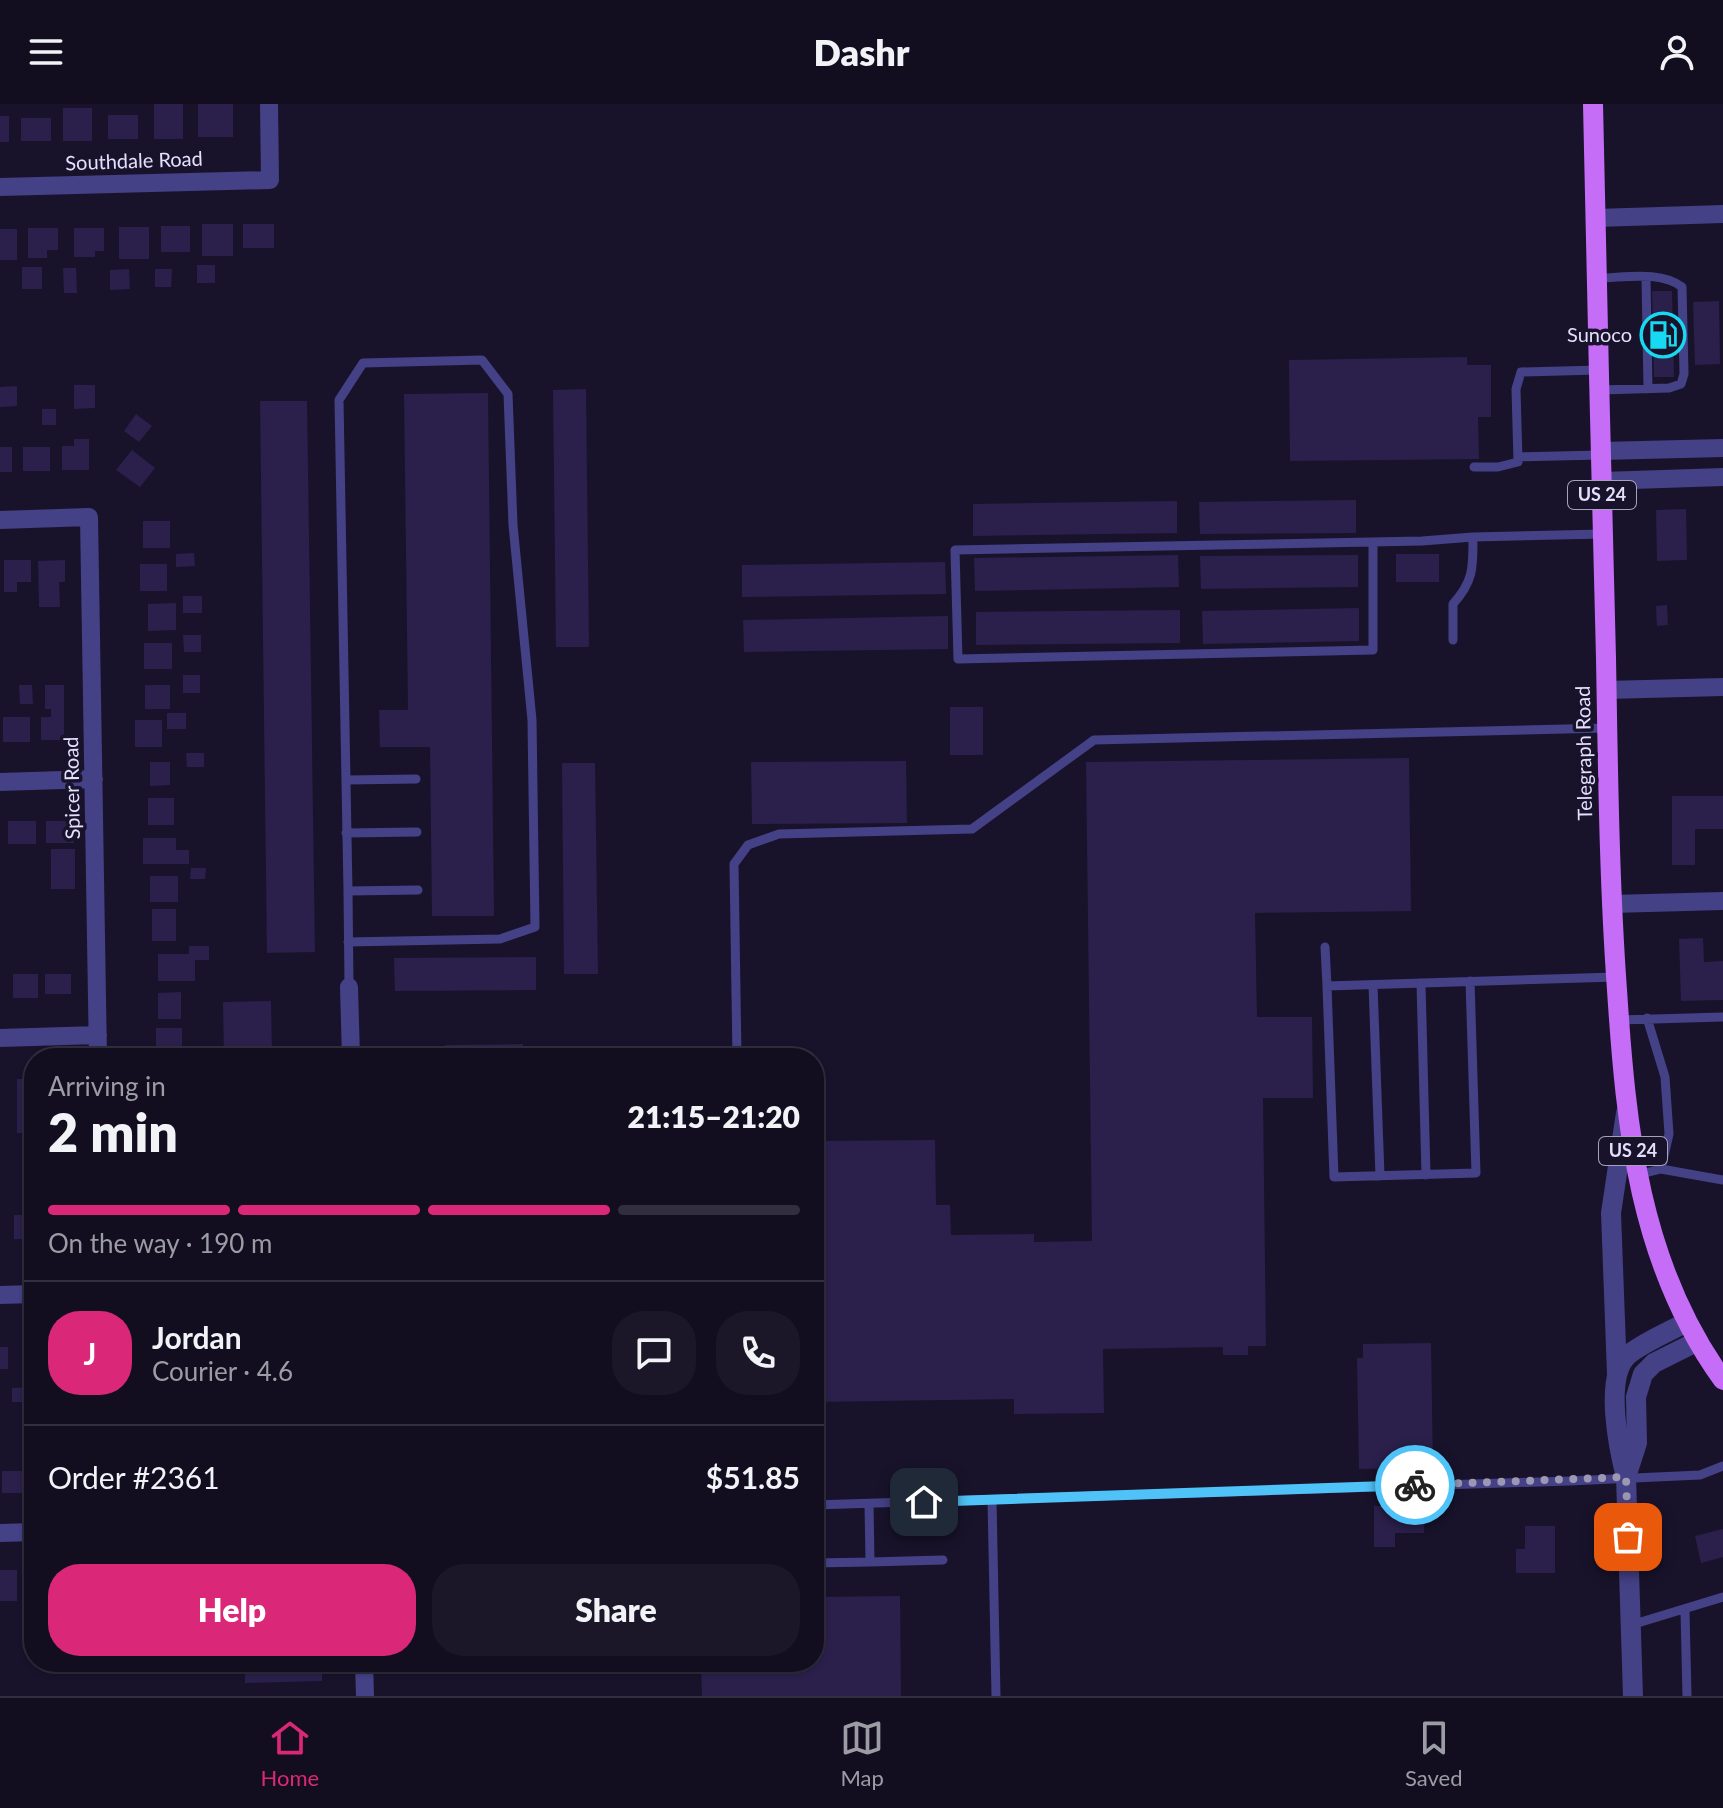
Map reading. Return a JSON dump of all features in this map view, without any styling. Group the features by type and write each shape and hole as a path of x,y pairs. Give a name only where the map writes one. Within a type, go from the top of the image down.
{"main road":[{"name":"Telegraph Road","path":"1593,104 1611,904 1627,1109 1637,1175 1666,1277 1687,1322 1723,1380"}],"street":[{"name":"Southdale Road","path":"0,187 270,180 269,104"},
{"path":"1596,218 1723,214"},
{"path":"1601,453 1723,448"},
{"path":"1602,481 1723,477"},
{"name":"Spicer Road","path":"0,520 89,517 98,1048"},
{"path":"1606,690 1723,687"},
{"path":"0,782 94,779"},
{"path":"1611,904 1723,901"},
{"path":"349,987 351,1048"},
{"path":"0,1038 98,1035"},
{"path":"1627,1109 1611,1213 1617,1443 1626,1477 1633,1696"},
{"path":"0,1295 24,1294"},
{"path":"1617,1374 1627,1355 1687,1322"},
{"path":"1626,1477 1637,1443 1636,1397 1643,1374 1654,1363 1698,1341"},
{"path":"0,1533 24,1532"},
{"path":"364,1672 365,1696"}],"lane":[{"path":"1474,467 1518,462 1516,389 1521,372 1599,380 1648,389 1681,384 1684,374 1682,287 1674,281 1646,278 1597,278"},
{"path":"1646,278 1648,389"},
{"path":"348,942 500,939 535,927 532,720 513,525 508,394 482,360 363,363 339,400 348,891 348,942 349,987"},
{"path":"1518,457 1601,453"},
{"path":"1373,542 1373,650 958,659 955,550 1603,534"},
{"path":"1453,640 1453,604 1467,589 1473,560 1473,537"},
{"path":"737,1048 734,864 748,845 779,834 972,829 1094,740 1607,728"},
{"path":"346,780 416,779"},
{"path":"346,833 417,832"},
{"path":"348,891 418,890"},
{"path":"1325,947 1334,1177 1476,1173 1470,981"},
{"path":"1327,986 1616,977"},
{"path":"1421,983 1426,1175"},
{"path":"1373,985 1380,1176"},
{"path":"1619,1020 1723,1017"},
{"path":"1647,1018 1665,1077 1669,1134 1661,1169"},
{"path":"1637,1175 1661,1169 1723,1180"},
{"path":"824,1505 1700,1475 1723,1466"},
{"path":"992,1500 996,1696"},
{"path":"869,1504 870,1562"},
{"path":"824,1563 943,1560"},
{"path":"1631,1625 1723,1597"},
{"path":"1685,1611 1687,1696"}],"building":[{"path":"154,104 183,104 183,139 154,139"},
{"path":"198,104 233,104 233,137 198,137"},
{"path":"63,108 92,108 92,141 63,141"},
{"path":"108,115 138,115 138,139 108,139"},
{"path":"0,116 9,116 9,142 0,142"},
{"path":"21,118 51,118 51,141 21,141"},
{"path":"202,224 233,224 233,256 202,256"},
{"path":"243,224 274,224 274,248 243,248"},
{"path":"161,226 190,226 190,252 161,252"},
{"path":"119,227 149,227 149,259 119,259"},
{"path":"28,228 58,228 58,250 47,250 47,258 28,258"},
{"path":"74,228 104,228 104,251 95,251 95,257 74,257"},
{"path":"0,229 17,229 17,260 0,260"},
{"path":"197,265 215,265 215,283 197,283"},
{"path":"22,267 42,267 42,289 22,289"},
{"path":"63,268 76,268 77,293 64,293"},
{"path":"129,269 130,289 110,290 110,270"},
{"path":"155,269 172,269 171,287 155,287"},
{"path":"1652,291 1672,291 1674,377 1654,377"},
{"path":"1719,301 1720,364 1695,365 1693,302"},
{"path":"1467,357 1467,365 1491,365 1491,417 1478,417 1479,459 1290,461 1289,360"},
{"path":"74,385 95,385 95,408 74,409"},
{"path":"17,386 17,406 0,407 0,387"},
{"path":"586,389 589,647 556,647 553,390"},
{"path":"488,393 494,916 432,916 430,747 380,747 379,710 408,710 404,394"},
{"path":"260,401 307,401 315,952 267,953"},
{"path":"42,409 56,409 56,425 42,425"},
{"path":"136,414 152,426 139,442 124,431"},
{"path":"74,439 89,439 89,470 62,470 62,446 74,446"},
{"path":"0,447 12,447 12,472 0,472"},
{"path":"23,447 50,447 50,471 23,471"},
{"path":"132,450 155,468 140,487 116,470"},
{"path":"1356,500 1356,533 1200,534 1199,502"},
{"path":"1177,501 1177,533 973,536 973,504"},
{"path":"1686,509 1687,560 1657,561 1656,510"},
{"path":"143,521 170,521 170,548 143,548"},
{"path":"194,553 195,566 176,567 176,554"},
{"path":"1396,554 1439,554 1439,582 1396,582"},
{"path":"1178,555 1179,587 975,591 974,558"},
{"path":"1358,555 1358,587 1201,589 1200,556"},
{"path":"4,560 31,560 31,582 17,582 17,592 4,592"},
{"path":"65,560 65,582 59,582 60,607 39,607 38,561"},
{"path":"945,562 946,594 742,597 742,565"},
{"path":"140,564 167,564 167,591 140,591"},
{"path":"183,596 202,596 202,613 183,613"},
{"path":"176,603 176,630 148,631 148,604"},
{"path":"1667,605 1668,625 1657,626 1656,606"},
{"path":"1359,608 1359,641 1203,644 1202,611"},
{"path":"1180,610 1180,643 976,645 976,612"},
{"path":"948,616 948,649 744,652 743,620"},
{"path":"183,635 201,635 201,652 184,652"},
{"path":"144,643 172,643 172,669 144,669"},
{"path":"183,675 200,675 200,693 183,693"},
{"path":"19,685 32,685 33,704 20,704"},
{"path":"45,685 64,685 64,740 41,740 41,717 51,717 51,709 45,709"},
{"path":"145,685 170,685 170,709 145,709"},
{"path":"950,707 983,707 983,755 950,755"},
{"path":"167,713 186,713 186,729 167,729"},
{"path":"3,717 30,717 30,742 3,742"},
{"path":"135,720 162,720 162,747 135,747"},
{"path":"186,753 204,753 204,767 187,767"},
{"path":"1409,758 1411,911 1255,913 1257,1017 1312,1017 1313,1098 1263,1098 1266,1346 1248,1346 1248,1355 1223,1355 1223,1347 1103,1349 1104,1413 1014,1414 1014,1399 824,1402 824,1141 935,1140 936,1205 950,1205 951,1235 1034,1234 1034,1242 1092,1241 1086,762"},
{"path":"906,761 907,823 752,824 751,762"},
{"path":"150,762 170,762 170,785 150,786"},
{"path":"562,763 595,763 598,974 564,974"},
{"path":"1672,796 1723,796 1723,829 1695,829 1695,865 1672,865"},
{"path":"148,798 174,798 174,825 148,825"},
{"path":"8,821 36,821 36,844 8,844"},
{"path":"46,821 74,821 74,843 46,843"},
{"path":"143,838 176,838 176,850 189,850 189,864 143,864"},
{"path":"51,849 75,849 75,889 51,889"},
{"path":"191,868 206,868 205,879 190,879"},
{"path":"150,876 178,876 178,902 150,902"},
{"path":"152,909 176,909 176,941 152,941"},
{"path":"1703,938 1704,962 1723,961 1723,1000 1681,1001 1679,939"},
{"path":"189,946 209,946 209,960 195,960 195,981 158,981 158,954 189,954"},
{"path":"536,957 536,990 395,991 394,958"},
{"path":"13,974 38,974 38,998 13,998"},
{"path":"45,974 71,974 71,994 45,994"},
{"path":"181,992 181,1019 158,1019 158,993"},
{"path":"271,1001 272,1048 224,1048 223,1002"},
{"path":"156,1028 182,1028 182,1048 156,1048"},
{"path":"523,1044 523,1048 445,1048 445,1045"},
{"path":"17,1079 24,1079 24,1133 17,1133"},
{"path":"14,1215 24,1215 24,1239 14,1239"},
{"path":"1431,1343 1433,1468 1359,1469 1357,1358 1363,1358 1363,1344"},
{"path":"22,1346 24,1346 24,1367"},
{"path":"0,1347 8,1347 8,1369 0,1369"},
{"path":"24,1387 24,1402 12,1402 12,1388"},
{"path":"2,1471 24,1471 24,1493 2,1493"},
{"path":"1374,1506 1424,1506 1424,1533 1395,1533 1395,1547 1374,1547"},
{"path":"1525,1526 1555,1526 1555,1573 1516,1573 1516,1549 1525,1549"},
{"path":"1723,1529 1723,1557 1701,1563 1695,1536"},
{"path":"0,1570 17,1570 17,1601 0,1601"},
{"path":"900,1596 901,1696 702,1696 701,1672 824,1672 824,1597"},
{"path":"245,1672 322,1672 322,1681 245,1683"}],"way so far":[{"path":"1415,1485 1626,1477 1628,1537"}],"place":[{"name":"Sunoco","path":"1663,335"}],"route":[{"path":"924,1502 1415,1485"}]}
